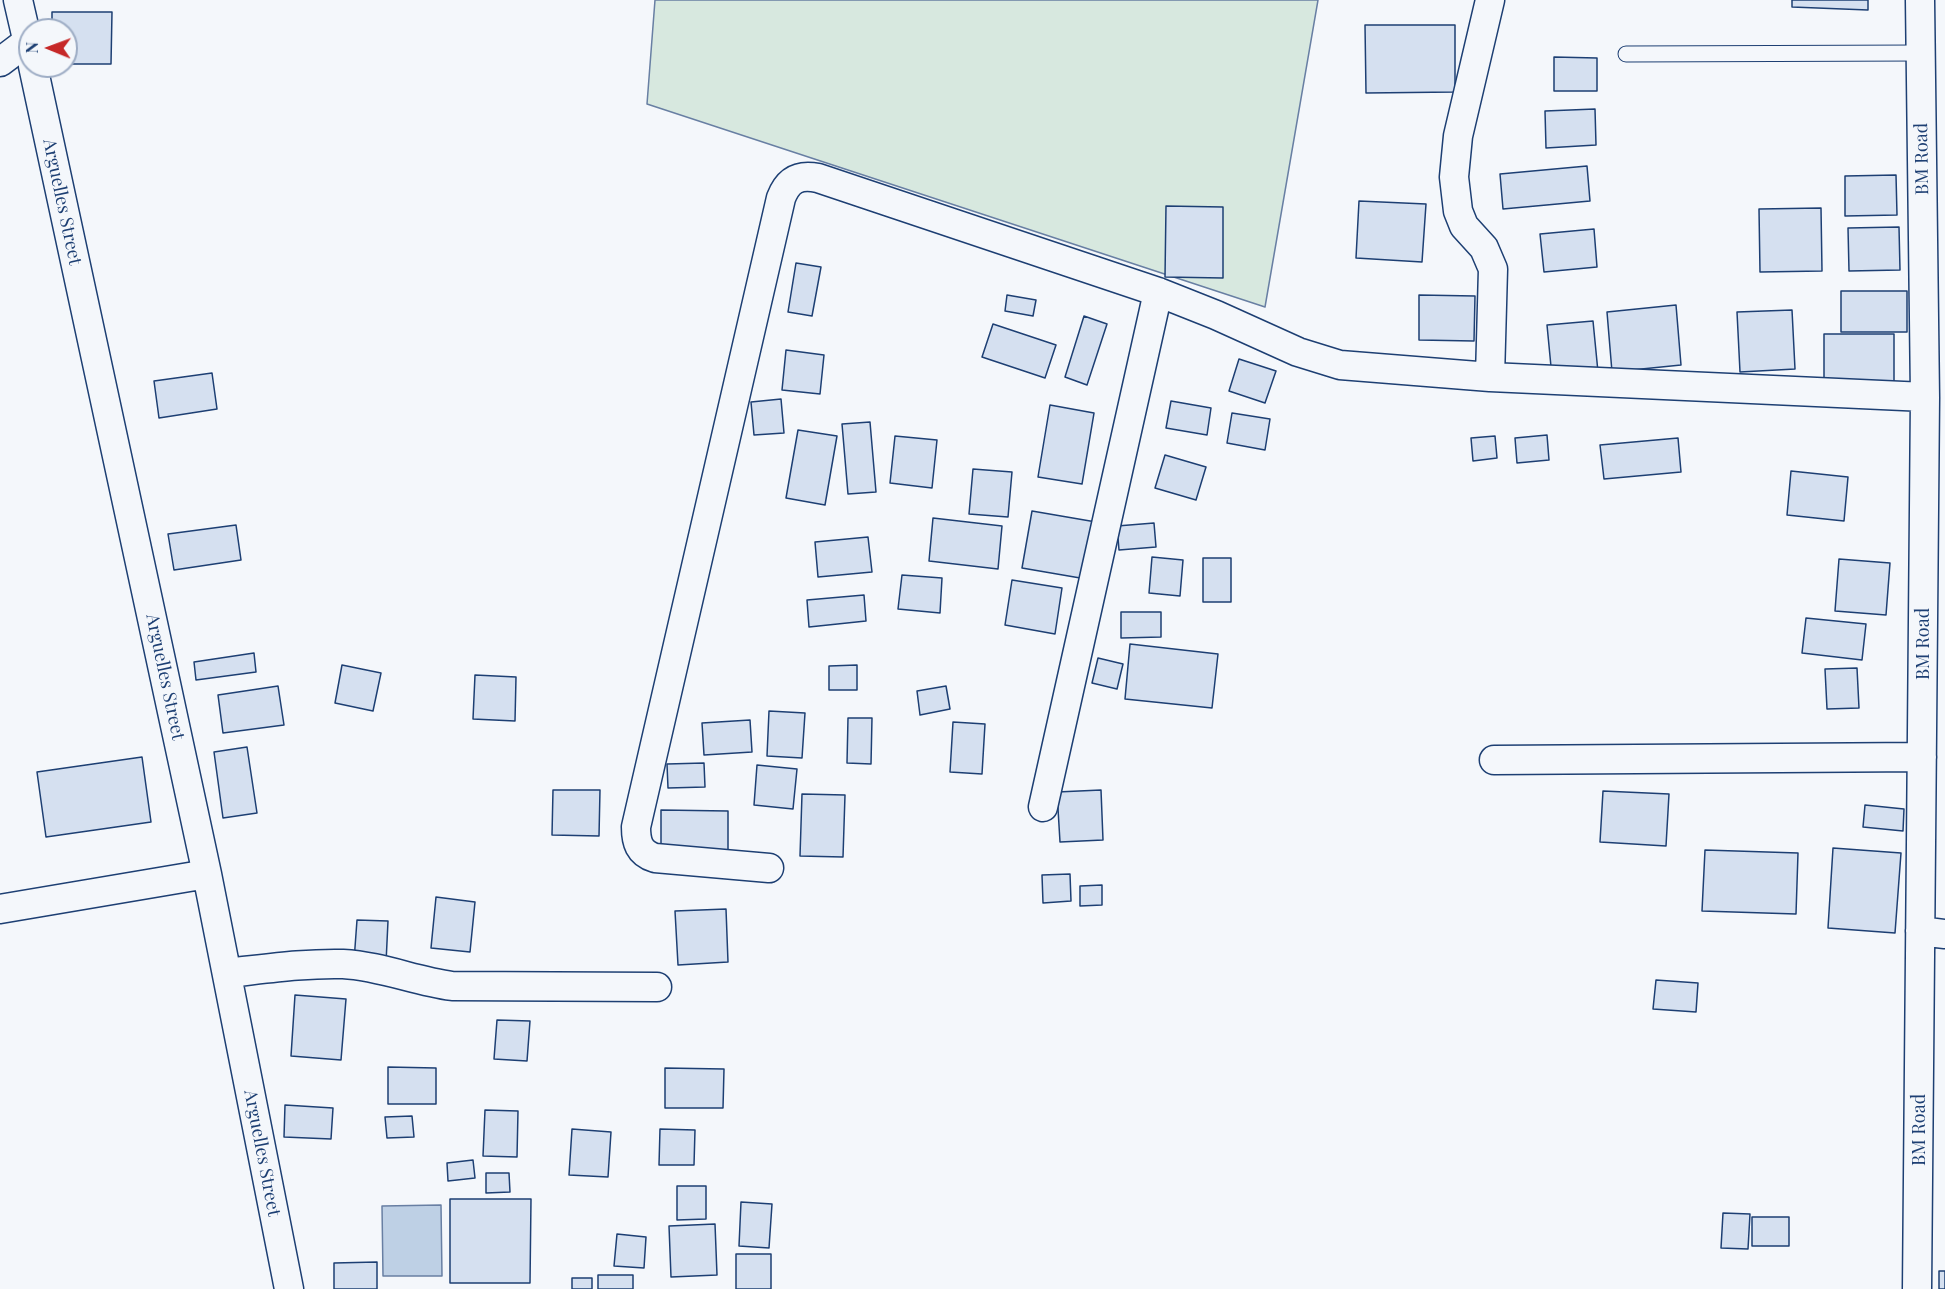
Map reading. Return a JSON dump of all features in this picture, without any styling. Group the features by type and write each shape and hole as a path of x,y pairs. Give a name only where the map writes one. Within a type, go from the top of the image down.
{"street":[{"name":"Arguelles Street","path":"18,0 22,18"},
{"path":"1490,0 1458,136 1454,177 1458,211 1464,226 1484,249 1493,269 1490,377"},
{"name":"BM Road","path":"1917,1289 1933,932 1922,757 1925,397 1920,0"},
{"path":"0,62 18,57"},
{"name":"Arguelles Street","path":"35,78 207,874 289,1289"},
{"path":"769,867 655,858 646,855 639,847 636,827 778,210 785,187 793,179 805,176 818,178 1158,292 1298,352 1340,365 1490,377 1925,397"},
{"path":"1043,807 1158,292"},
{"path":"1494,760 1922,757"},
{"path":"0,909 207,874"},
{"path":"227,973 344,964 403,975 427,983 452,986 657,987"}],"lane":[{"path":"1626,54 1921,53"}],"shaded area":[{"path":"655,0 1318,0 1265,307 647,104"}],"water":[{"path":"441,1205 442,1276 383,1276 382,1206"}],"building":[{"path":"1792,0 1868,0 1868,10 1792,7"},
{"path":"52,12 112,12 111,64 78,64 78,18 52,18"},
{"path":"1365,25 1455,25 1455,92 1366,93"},
{"path":"1554,57 1597,58 1597,91 1554,91"},
{"path":"1595,109 1596,145 1546,148 1545,111"},
{"path":"1587,166 1590,201 1503,209 1500,174"},
{"path":"1896,175 1897,215 1845,216 1845,176"},
{"path":"1359,201 1426,204 1422,262 1356,258"},
{"path":"1166,206 1223,207 1223,278 1165,277"},
{"path":"1821,208 1822,271 1760,272 1759,209"},
{"path":"1899,227 1900,270 1849,271 1848,228"},
{"path":"1594,229 1597,267 1544,272 1540,234"},
{"path":"796,263 821,267 812,316 788,312"},
{"path":"1841,291 1907,291 1907,332 1841,332"},
{"path":"1007,295 1036,300 1033,316 1005,311"},
{"path":"1419,295 1475,296 1474,341 1419,340"},
{"path":"1676,305 1681,365 1612,372 1607,312"},
{"path":"1792,310 1795,369 1740,372 1737,312"},
{"path":"1084,316 1107,324 1087,385 1065,377"},
{"path":"1593,321 1598,372 1552,377 1547,325"},
{"path":"993,324 1056,345 1045,378 982,357"},
{"path":"1824,334 1894,334 1894,382 1824,382"},
{"path":"786,350 824,355 820,394 782,390"},
{"path":"1239,359 1276,371 1265,403 1229,391"},
{"path":"212,373 217,409 159,418 154,381"},
{"path":"781,399 784,433 754,435 751,402"},
{"path":"1171,401 1211,408 1207,435 1166,428"},
{"path":"1050,405 1094,413 1082,484 1038,477"},
{"path":"1232,413 1270,419 1265,450 1227,443"},
{"path":"870,422 876,492 848,494 842,424"},
{"path":"798,430 837,436 825,505 786,498"},
{"path":"1547,435 1549,460 1517,463 1515,438"},
{"path":"895,436 937,440 932,488 890,483"},
{"path":"1495,436 1497,458 1473,461 1471,438"},
{"path":"1678,438 1681,472 1604,479 1600,445"},
{"path":"1165,455 1206,467 1196,500 1155,488"},
{"path":"973,469 1012,472 1008,517 969,514"},
{"path":"1791,471 1848,477 1844,521 1787,515"},
{"path":"1032,511 1096,522 1086,579 1022,568"},
{"path":"933,518 1002,526 998,569 929,561"},
{"path":"1154,523 1156,547 1119,550 1117,526"},
{"path":"236,525 241,560 174,570 168,534"},
{"path":"868,537 872,572 818,577 815,542"},
{"path":"1152,557 1183,560 1180,596 1149,593"},
{"path":"1203,558 1231,558 1231,602 1203,602"},
{"path":"1839,559 1890,563 1886,615 1835,611"},
{"path":"902,575 942,578 940,613 898,609"},
{"path":"1012,580 1062,588 1055,634 1005,625"},
{"path":"864,595 866,621 809,627 807,600"},
{"path":"1121,612 1161,612 1161,637 1121,638"},
{"path":"1806,618 1866,624 1862,660 1802,653"},
{"path":"1130,644 1218,654 1212,708 1125,699"},
{"path":"254,653 256,672 196,680 194,662"},
{"path":"1098,658 1123,664 1117,689 1092,683"},
{"path":"342,665 381,673 373,711 335,703"},
{"path":"857,665 857,690 829,690 829,666"},
{"path":"1857,668 1859,708 1827,709 1825,669"},
{"path":"475,675 516,677 515,721 473,719"},
{"path":"278,686 284,725 223,733 218,695"},
{"path":"946,686 950,709 920,715 917,691"},
{"path":"769,711 805,713 802,758 767,756"},
{"path":"848,718 872,718 871,764 847,763"},
{"path":"750,720 752,752 704,755 702,723"},
{"path":"953,722 985,724 982,774 950,772"},
{"path":"247,747 257,813 223,818 214,752"},
{"path":"142,757 151,822 46,837 37,772"},
{"path":"704,763 705,787 668,788 667,764"},
{"path":"757,765 797,769 793,809 754,805"},
{"path":"553,790 600,790 599,836 552,835"},
{"path":"1101,790 1103,840 1060,842 1057,792"},
{"path":"1603,791 1669,794 1666,846 1600,842"},
{"path":"802,794 845,795 843,857 800,856"},
{"path":"1865,805 1904,809 1903,831 1863,827"},
{"path":"661,810 728,811 728,853 661,853"},
{"path":"1833,848 1901,853 1895,933 1828,928"},
{"path":"1705,850 1798,853 1796,914 1702,911"},
{"path":"1070,874 1071,901 1043,903 1042,875"},
{"path":"1102,885 1102,905 1080,906 1080,886"},
{"path":"436,897 475,902 470,952 431,948"},
{"path":"726,909 728,962 678,965 675,911"},
{"path":"357,920 388,921 386,963 354,961"},
{"path":"1656,980 1698,983 1696,1012 1653,1009"},
{"path":"295,995 346,999 341,1060 291,1056"},
{"path":"497,1020 530,1021 527,1061 494,1059"},
{"path":"388,1067 436,1068 436,1104 388,1104"},
{"path":"665,1068 724,1069 723,1108 665,1108"},
{"path":"285,1105 333,1108 331,1139 284,1137"},
{"path":"485,1110 518,1111 517,1157 483,1156"},
{"path":"412,1116 414,1137 387,1138 385,1117"},
{"path":"572,1129 611,1132 608,1177 569,1175"},
{"path":"660,1129 695,1130 694,1165 659,1165"},
{"path":"473,1160 475,1178 448,1181 447,1163"},
{"path":"486,1173 509,1173 510,1192 486,1193"},
{"path":"677,1186 706,1186 706,1219 677,1220"},
{"path":"450,1199 531,1199 530,1283 450,1283"},
{"path":"741,1202 772,1204 769,1248 739,1246"},
{"path":"1723,1213 1750,1214 1748,1249 1721,1248"},
{"path":"1752,1217 1789,1217 1789,1246 1752,1246"},
{"path":"715,1224 717,1275 671,1277 669,1226"},
{"path":"617,1234 646,1237 644,1268 614,1266"},
{"path":"736,1254 771,1254 771,1289 736,1289"},
{"path":"377,1262 377,1289 334,1289 334,1263"},
{"path":"1939,1271 1945,1271 1945,1289 1939,1289"},
{"path":"598,1275 633,1275 633,1289 598,1289"},
{"path":"572,1278 592,1278 592,1289 572,1289"}]}
